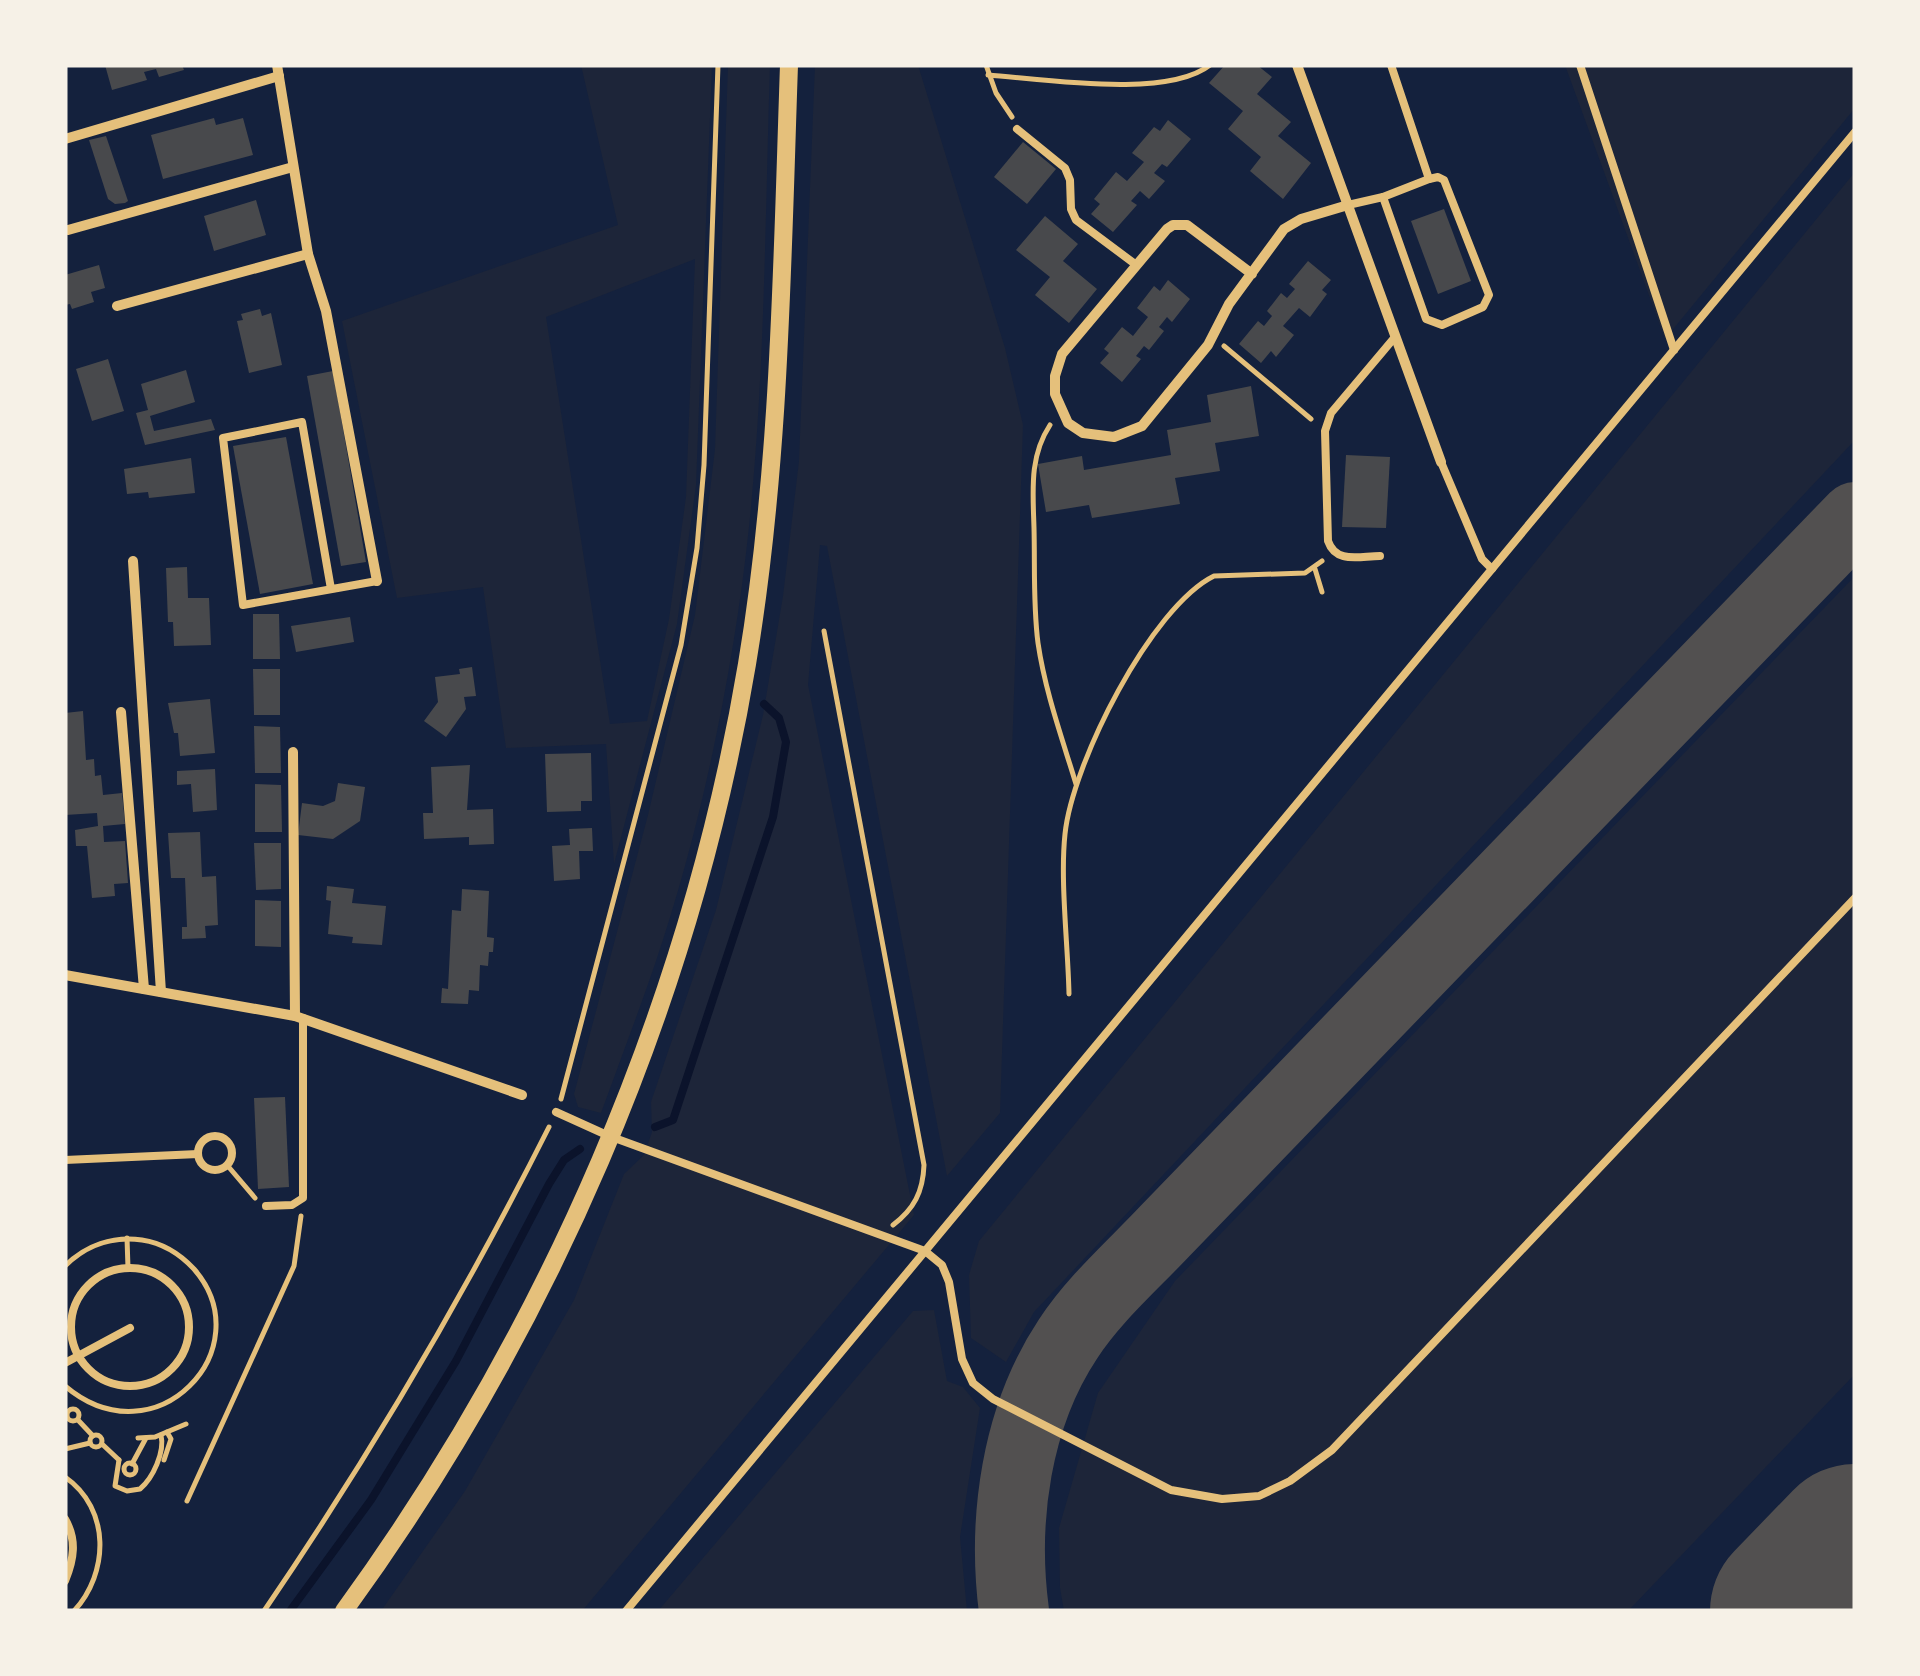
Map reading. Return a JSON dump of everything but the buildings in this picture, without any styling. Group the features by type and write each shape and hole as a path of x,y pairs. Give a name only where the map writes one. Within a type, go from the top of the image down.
{"street":[{"path":"344,1611 476,1411 542,1288 609,1136 682,940 721,793 747,665 770,473 789,65"},
{"path":"1298,65 1441,462"},
{"path":"65,138 278,70 308,254 326,310 378,581"},
{"path":"68,230 293,166"},
{"path":"1252,274 1187,225 1167,229 1062,354 1055,376 1055,394 1068,423 1083,433 1114,437 1142,426 1212,337 1229,304 1252,274 1284,229 1301,219 1348,205"},
{"path":"117,306 308,254"},
{"path":"133,562 160,992"},
{"path":"122,712 144,989"},
{"path":"293,752 299,1017"},
{"path":"65,975 299,1017 522,1095"}],"lane":[{"path":"1391,65 1429,179"},
{"path":"1580,65 1674,350"},
{"path":"1018,129 1065,168 1076,220 1135,264"},
{"path":"626,1611 1855,132"},
{"path":"1348,205 1383,198 1429,179 1444,180 1488,295 1483,308 1442,325 1426,320 1383,198"},
{"path":"1380,556 1339,557 1331,551 1325,431 1331,413 1396,337"},
{"path":"331,589 302,422 223,438 243,605 378,581"},
{"path":"1441,462 1482,559 1492,569"},
{"path":"556,1112 609,1136 925,1251 942,1265 948,1282 962,1359 973,1383 992,1399 1170,1490 1222,1499 1259,1496 1290,1482 1332,1450 1855,898"},
{"path":"266,1206 300,1203 303,1198 299,1017"},
{"path":"222,1136 233,1150 228,1165 218,1170 206,1168 198,1154 205,1138 222,1136"},
{"path":"65,1160 198,1154"},
{"path":"128,1268 151,1271 180,1293 190,1327 180,1360 168,1374 153,1383 118,1386 102,1380 78,1356 70,1321 75,1303 99,1276 128,1268"},
{"path":"65,1363 130,1328"},
{"path":"65,1519 74,1546 65,1581"}],"path":[{"path":"264,1611 408,1384 556,1112 676,663 697,548 704,465 718,65"},
{"path":"986,65 988,76 1018,129"},
{"path":"988,76 1153,85 1201,72 1210,65"},
{"path":"1212,337 1325,431"},
{"path":"1059,410 1038,442 1033,466 1035,604 1038,644 1076,784"},
{"path":"1070,994 1064,836 1076,784 1102,722 1160,622 1204,580 1214,576 1304,574 1331,551"},
{"path":"1315,568 1322,592"},
{"path":"824,632 924,1165 919,1196 909,1213 877,1233"},
{"path":"228,1165 266,1206"},
{"path":"188,1501 294,1266 302,1221 300,1203"},
{"path":"127,1238 128,1268"},
{"path":"65,1266 98,1244 127,1238 167,1247 198,1273 214,1310 215,1330 208,1360 192,1385 176,1398 138,1412 98,1408 65,1386"},
{"path":"67,1409 70,1420 77,1420 95,1447 102,1444 126,1463"},
{"path":"138,1438 164,1434 186,1424"},
{"path":"164,1434 171,1439 164,1460"},
{"path":"146,1438 126,1463 115,1486 127,1491 140,1489 153,1474 164,1434"},
{"path":"65,1449 92,1439"},
{"path":"65,1477 86,1497 100,1535 97,1575 74,1611"}],"shaded area":[{"path":"581,65 712,65 696,485 677,624 614,864 606,744 506,748 483,587 397,598 342,321 618,225","holes":["695,259 686,497 669,619 647,721 610,724 546,317"]},
{"path":"728,65 770,65 758,412 743,581 714,748 687,859 655,964 601,1113 578,1107 574,1094 648,815 695,615 715,449"},
{"path":"815,65 918,65 1005,348 1023,425 1000,1113 947,1176 827,546 820,545 808,685 914,1215 582,1611 381,1611 465,1491 574,1300 624,1174 644,1155 652,1132 651,1102 716,910 763,715 783,596 799,461"},
{"path":"1565,65 1855,65 1855,108 1665,339"},
{"path":"1855,172 1855,440 1034,1312 1006,1362 971,1338 969,1275 979,1241"},
{"path":"1855,576 1855,1374 1628,1611 1064,1611 1059,1528 1098,1393 1175,1281"},
{"path":"934,1310 947,1381 963,1387 980,1408 960,1537 967,1611 658,1611 913,1311"}],"waterway":[{"path":"655,1127 673,1120 773,817 786,742 779,718 764,704"},
{"path":"290,1611 371,1500 456,1361 549,1184 564,1160 580,1149"}],"taxiway":[{"path":"1014,1611 1010,1541 1017,1470 1036,1402 1050,1369 1078,1324 1855,517"}],"runway":[{"path":"1796,1611 1855,1550"}]}
